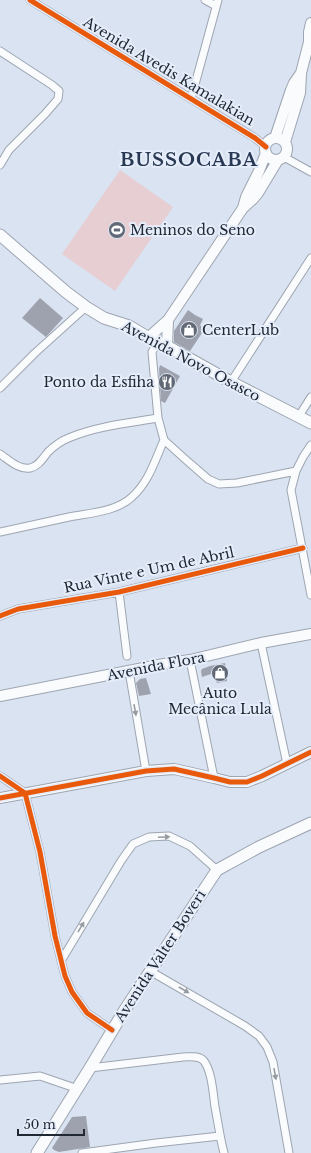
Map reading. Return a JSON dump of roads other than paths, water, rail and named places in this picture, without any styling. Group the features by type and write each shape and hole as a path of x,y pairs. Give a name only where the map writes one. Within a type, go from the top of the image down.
{"main road":[{"name":"Avenida Novo Osasco","path":"0,235 66,292 104,318 129,326 231,382 311,423"},
{"name":"Avenida Valter Boveri","path":"37,1153 112,1030 217,870 259,847 311,823"}],"street":[{"name":"Avenida Avedis Kamalakian","path":"30,0 255,138 269,145"},
{"path":"191,98 217,3 205,0"},
{"path":"243,208 246,197 259,171 294,83 301,73 308,58 310,41 309,32 311,23"},
{"path":"0,51 59,91 58,99 9,150 0,164"},
{"path":"296,471 237,483 219,484 208,479 164,440 158,418 152,352 168,320 243,208 253,199 283,153 300,93 301,73"},
{"path":"287,100 297,104"},
{"path":"283,113 293,117"},
{"path":"269,145 282,140 283,153"},
{"path":"269,145 271,158 283,153"},
{"path":"283,153 309,170"},
{"path":"259,171 268,176"},
{"path":"231,382 311,258"},
{"path":"0,388 35,353 86,307"},
{"path":"158,341 168,320"},
{"path":"298,416 311,397"},
{"path":"0,454 21,467 34,467 42,461 49,451 70,437 93,430 158,418"},
{"path":"0,532 101,511 121,505 132,497 151,473 164,440"},
{"path":"311,445 303,456 296,471 291,490 311,595"},
{"path":"0,526 10,530"},
{"name":"Rua Vinte e Um de Abril","path":"0,616 18,609 119,592 303,548"},
{"path":"119,592 127,656"},
{"name":"Avenida Flora","path":"0,696 190,660 262,643 311,634"},
{"path":"262,643 287,764"},
{"path":"190,660 214,778"},
{"path":"129,671 146,771"},
{"path":"0,798 146,771 174,769 230,782 247,782 311,752"},
{"path":"0,776 25,793 40,852 55,936 65,976 72,992 87,1013 112,1030"},
{"path":"61,960 121,861 133,844 149,837 169,836 190,846 217,870"},
{"path":"150,971 245,1026 259,1036 268,1047 273,1062 289,1153"},
{"path":"90,1068 183,1057 197,1057 203,1060 208,1069 212,1083 224,1153"},
{"path":"0,1080 40,1076 78,1088"},
{"path":"82,1153 220,1136"}],"place":[{"name":"Meninos do Seno","path":"117,230"},
{"name":"CenterLub","path":"189,330"},
{"name":"Ponto da Esfiha","path":"167,382"},
{"name":"Auto Mecânica Lula","path":"220,673"}],"district":[{"name":"BUSSOCABA","path":"189,160"}]}
